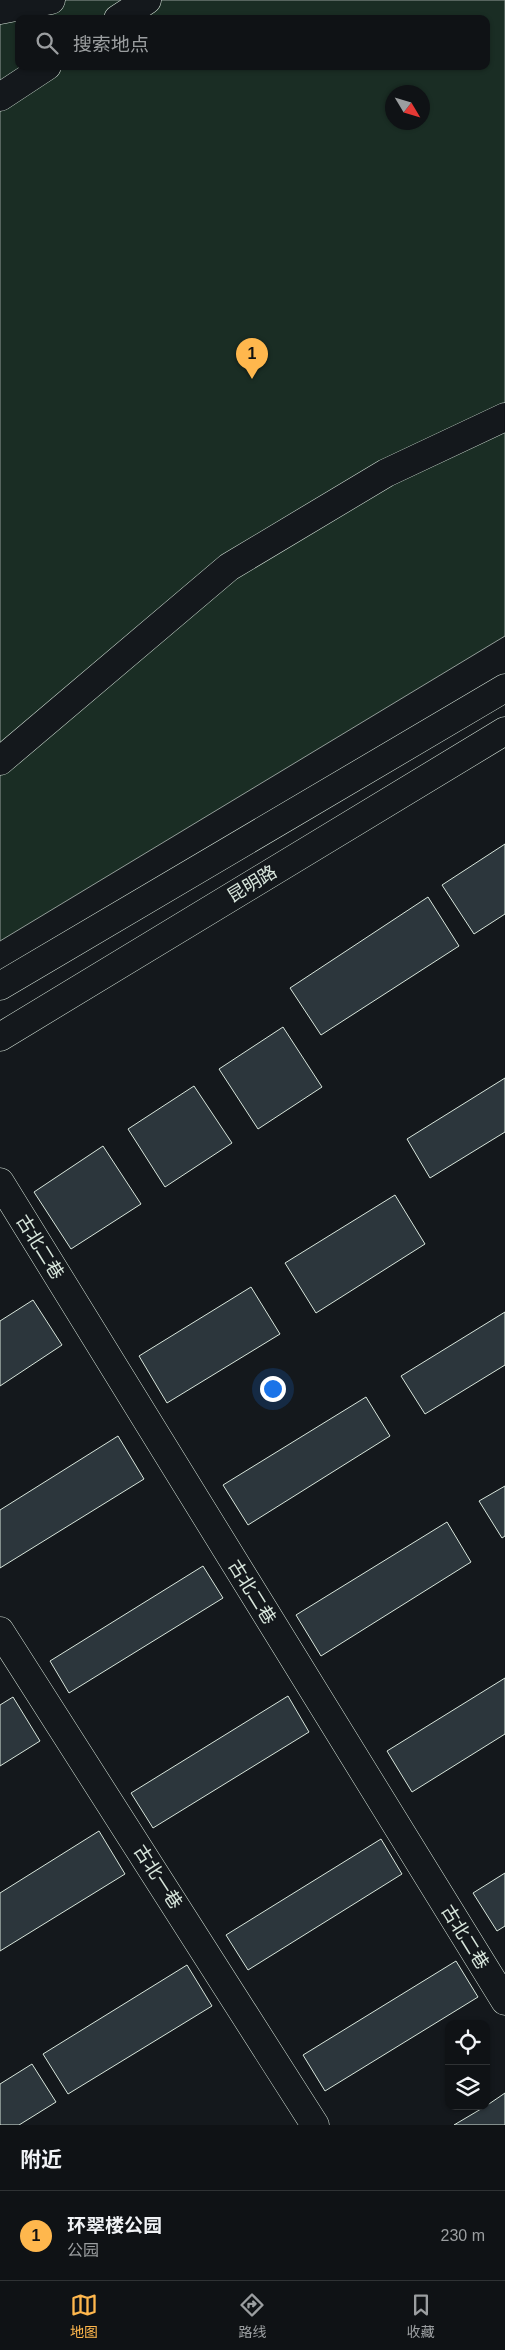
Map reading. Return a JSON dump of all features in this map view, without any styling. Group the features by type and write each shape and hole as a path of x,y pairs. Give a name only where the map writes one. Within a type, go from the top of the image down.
{"main road":[{"path":"0,10 51,0"},
{"path":"124,15 147,0"},
{"path":"0,97 41,70"},
{"path":"0,761 229,567 386,473 505,417"},
{"path":"0,986 505,688"},
{"name":"昆明路","path":"0,1037 505,731"},
{"name":"古北二巷","path":"0,1182 505,2001"},
{"name":"古北一巷","path":"0,1631 315,2125"}],"green space":[{"path":"0,0 505,0 505,636 0,941"}],"building":[{"path":"505,844 505,914 474,934 442,885"},
{"path":"428,897 459,946 321,1035 290,988"},
{"path":"283,1027 322,1087 258,1129 219,1069"},
{"path":"505,1078 505,1132 430,1178 407,1139"},
{"path":"194,1086 232,1143 165,1187 128,1129"},
{"path":"103,1146 141,1204 71,1249 34,1192"},
{"path":"395,1195 425,1244 316,1313 285,1263"},
{"path":"251,1287 280,1334 167,1403 139,1356"},
{"path":"33,1300 62,1345 0,1386 0,1321"},
{"path":"505,1312 505,1365 425,1414 401,1376"},
{"path":"366,1397 390,1436 248,1525 223,1485"},
{"path":"118,1436 144,1479 0,1568 0,1510"},
{"path":"505,1486 505,1536 502,1538 479,1501"},
{"path":"447,1522 471,1562 321,1656 296,1615"},
{"path":"203,1566 223,1598 69,1693 50,1661"},
{"path":"505,1678 505,1734 412,1792 387,1751"},
{"path":"288,1696 309,1732 153,1828 131,1793"},
{"path":"13,1697 40,1741 0,1766 0,1705"},
{"path":"99,1831 125,1874 0,1951 0,1893"},
{"path":"381,1839 402,1874 248,1970 226,1935"},
{"path":"505,1873 505,1926 497,1931 473,1893"},
{"path":"456,1961 478,1997 325,2091 303,2055"},
{"path":"187,1965 212,2006 68,2094 43,2054"},
{"path":"32,2064 56,2102 19,2125 0,2125 0,2084"},
{"path":"505,2093 505,2125 454,2125 479,2110 490,2110 490,2103"}],"place":[{"name":"环翠楼公园","path":"252,379"}]}
